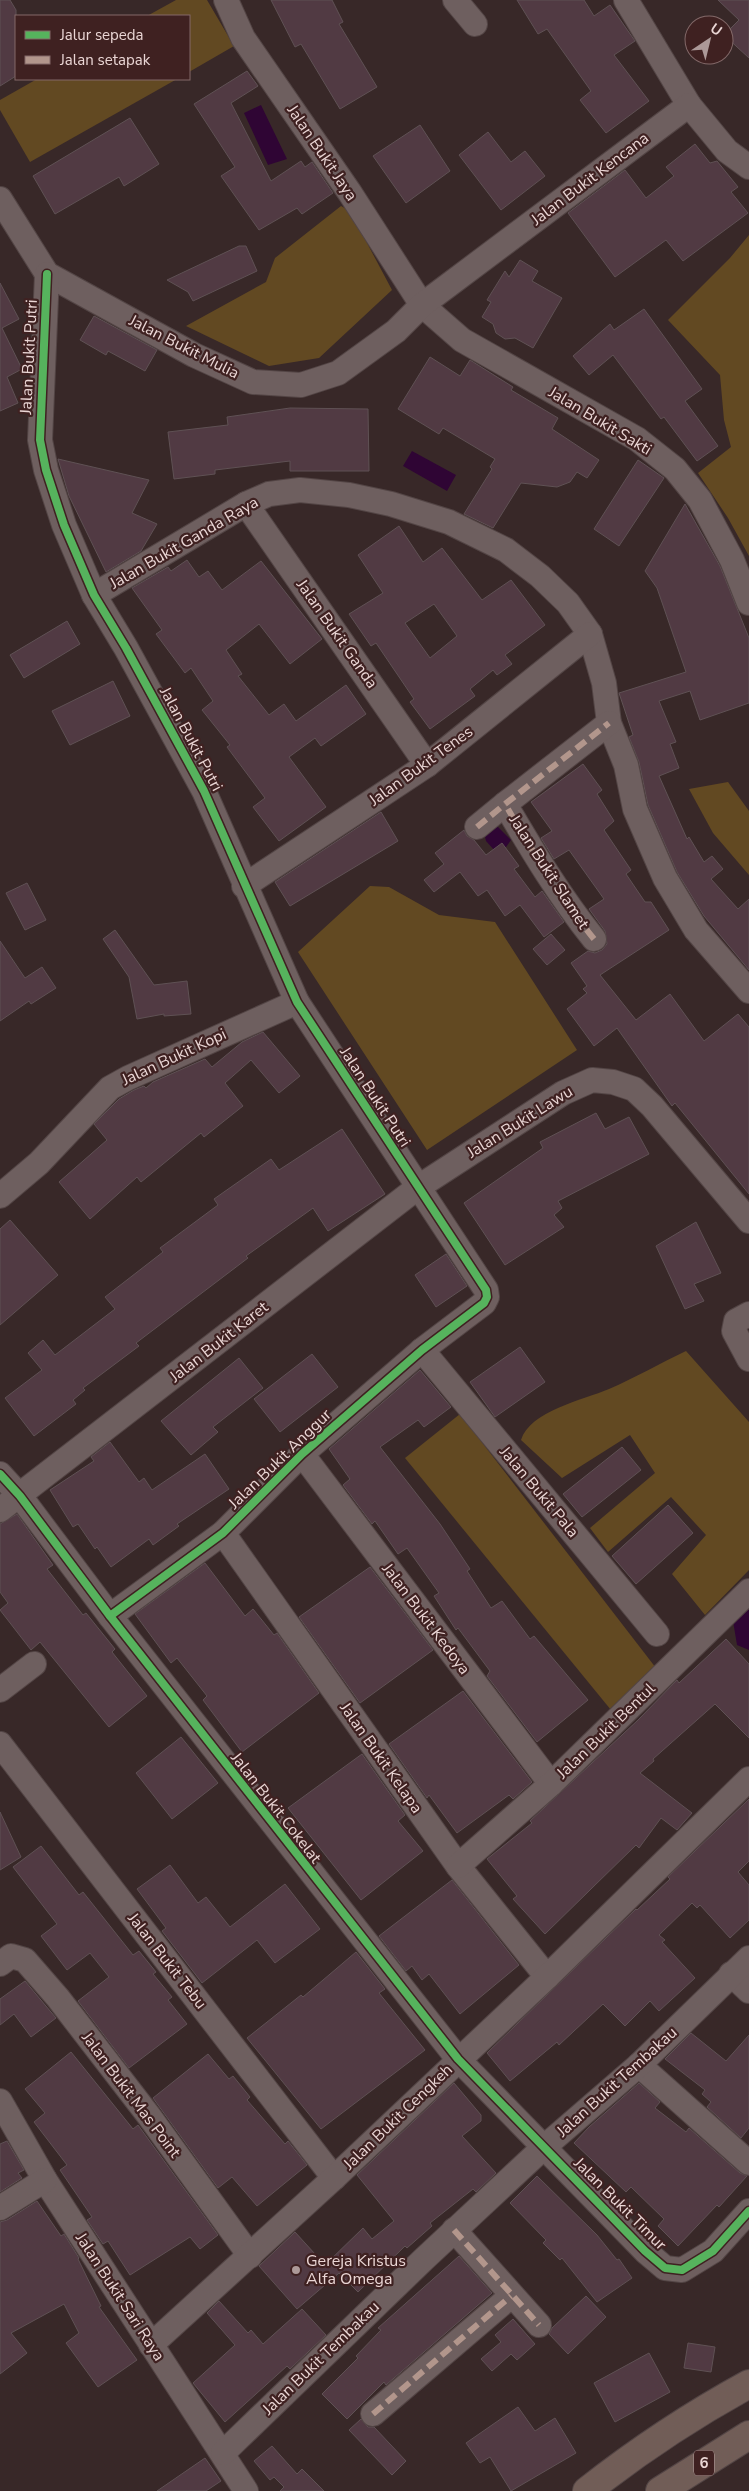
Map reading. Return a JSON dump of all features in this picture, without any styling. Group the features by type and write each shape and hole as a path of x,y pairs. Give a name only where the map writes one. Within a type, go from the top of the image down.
{"highway":[{"path":"586,2491 626,2460 708,2407 749,2384"},
{"name":"6","path":"660,2491 749,2435"}],"street":[{"name":"Jalan Bukit Jaya","path":"226,0 243,38 350,193 422,305"},
{"path":"455,0 475,24"},
{"path":"626,0 689,105 728,151 749,167"},
{"name":"Jalan Bukit Kencana","path":"422,305 689,105"},
{"name":"Jalan Bukit Mulia","path":"0,199 47,274 194,355 254,382 277,385 301,385 338,373 396,331 422,305"},
{"name":"Jalan Bukit Putri","path":"47,274 40,440 46,470 61,516 94,595 126,648 204,791 244,886 297,1002 417,1188 486,1290 487,1297"},
{"name":"Jalan Bukit Sakti","path":"422,305 462,340 637,439 675,470 700,500 732,560 749,603"},
{"name":"Jalan Bukit Ganda Raya","path":"94,595 246,504 269,494 310,491 349,495 391,504 450,522 506,550 540,576 568,603 590,634 604,683 609,723 626,765 634,809 664,878 696,930 749,991"},
{"name":"Jalan Bukit Ganda","path":"246,504 427,765"},
{"name":"Jalan Bukit Tenes","path":"244,886 427,765 590,634"},
{"name":"Jalan Bukit Slamet","path":"477,827 609,723"},
{"name":"Jalan Bukit Slamet","path":"505,804 541,865 576,918 594,939"},
{"name":"Jalan Bukit Kopi","path":"0,1196 39,1163 110,1088 136,1074 297,1002"},
{"name":"Jalan Bukit Lawu","path":"417,1188 564,1093 592,1080 613,1082 634,1089 652,1106 749,1221"},
{"name":"Jalan Bukit Karet","path":"20,1496 417,1188"},
{"name":"Jalan Bukit Anggur","path":"110,1616 223,1534 302,1454 422,1350 484,1303 487,1297"},
{"path":"749,1314 736,1320 734,1331 749,1359"},
{"name":"Jalan Bukit Pala","path":"422,1350 657,1634"},
{"name":"Jalan Bukit Kedoya","path":"302,1454 551,1784"},
{"name":"Jalan Bukit Cokelat","path":"0,1474 20,1496 110,1616 458,2059 543,2148"},
{"path":"0,1510 20,1496"},
{"name":"Jalan Bukit Kelapa","path":"223,1534 458,1866 547,1977"},
{"name":"Jalan Bukit Bentul","path":"458,1866 551,1784 749,1591"},
{"path":"0,1690 34,1664"},
{"name":"Jalan Bukit Tebu","path":"0,1744 334,2178"},
{"name":"Jalan Bukit Cengkeh","path":"151,2345 334,2178 547,1977 749,1779"},
{"name":"Jalan Bukit Mas Point","path":"0,1964 11,1956 25,1960 58,1998 149,2116 250,2256"},
{"name":"Jalan Bukit Tembakau","path":"223,2453 454,2230 543,2148 639,2065 749,1958"},
{"path":"731,1974 749,1991"},
{"path":"639,2065 749,2163"},
{"name":"Jalan Bukit Sari Raya","path":"0,2101 45,2180 246,2491"},
{"name":"Jalan Bukit Timur","path":"543,2148 645,2251 665,2268 682,2270 713,2251 749,2211"},
{"path":"0,2208 45,2180"},
{"path":"454,2230 539,2325"},
{"path":"373,2414 512,2296"}],"shaded area":[{"path":"176,0 207,0 234,46 190,71 190,15 149,15"},
{"path":"35,80 175,80 30,162 0,110 0,100"},
{"path":"261,105 287,159 268,165 244,113"},
{"path":"341,206 350,211 392,290 319,358 269,366 186,326 266,282 275,258"},
{"path":"749,235 749,556 728,518 698,473 731,447 724,420 720,375 668,320 730,258"},
{"path":"412,451 456,475 447,491 403,466"},
{"path":"728,782 749,811 749,875 713,833 689,789"},
{"path":"496,825 511,840 506,847 495,851 486,841 484,832"},
{"path":"370,886 389,887 439,915 495,922 577,1050 427,1150 298,952"},
{"path":"686,1351 749,1422 749,1570 705,1615 672,1574 706,1535 671,1497 608,1552 590,1528 655,1473 630,1435 562,1478 521,1440 526,1430 546,1414 572,1402 619,1385"},
{"path":"460,1414 656,1668 611,1710 405,1458"},
{"path":"746,1609 749,1610 749,1650 737,1645 733,1621"}],"building":[{"path":"0,0 10,0 16,10 15,77 0,86"},
{"path":"271,0 332,0 343,22 339,24 377,87 340,109 301,44 295,47"},
{"path":"517,0 584,0 594,16 610,5 635,41 614,55 649,101 606,133 580,100 591,91 547,29 538,34"},
{"path":"718,0 749,0 749,58 734,44 734,25 739,20"},
{"path":"247,71 258,86 231,103 271,181 301,161 305,167 312,162 333,193 302,214 297,208 259,230 221,176 235,167 194,104"},
{"path":"130,118 159,164 124,186 119,177 55,214 33,176"},
{"path":"420,125 450,171 406,203 373,156"},
{"path":"488,132 511,162 525,151 545,176 501,210 459,155"},
{"path":"695,144 710,163 717,161 738,187 731,192 748,213 683,261 666,240 615,277 568,213 625,170 646,198 674,176 666,167"},
{"path":"239,246 246,246 257,271 193,301 188,292 167,280"},
{"path":"520,260 538,271 532,281 562,298 533,348 515,338 505,339 496,333 493,324 482,317 491,302 487,300 505,271 509,277"},
{"path":"0,283 19,319 2,328 22,369 7,377 18,403 0,411"},
{"path":"644,309 702,389 685,401 718,446 697,461 664,417 661,419 613,355 589,375 573,356 610,324 614,330"},
{"path":"94,316 157,350 145,371 108,351 106,355 80,340"},
{"path":"430,357 460,376 470,360 513,387 511,390 558,418 552,429 599,460 587,478 577,472 570,482 557,487 521,483 493,528 464,514 492,469 490,467 495,459 443,428 439,434 398,409"},
{"path":"290,408 368,409 369,471 290,471 290,461 215,470 215,474 174,479 168,432 228,425 227,417"},
{"path":"58,459 149,480 132,513 157,524 141,551 106,572 69,496"},
{"path":"638,460 664,478 619,546 594,529"},
{"path":"685,504 720,566 749,638 749,703 700,720 690,691 659,701 676,742 670,744 679,768 659,776 687,839 689,837 704,862 712,856 723,869 711,879 738,909 749,899 749,970 704,916 677,872 648,805 639,762 629,737 633,735 619,693 686,672 657,588 645,571"},
{"path":"399,526 423,562 442,548 482,600 511,580 545,625 505,655 512,664 497,675 493,670 470,689 475,696 430,729 410,702 414,699 376,643 371,646 349,614 383,593 358,555","holes":["434,604 457,636 430,658 405,623"]},
{"path":"187,560 199,577 208,571 222,590 261,561 322,639 290,664 259,624 226,650 242,674 238,676 269,715 284,704 296,721 346,685 366,714 321,746 315,738 289,757 326,807 279,841 253,807 265,798 227,747 230,745 202,710 213,701 191,668 185,673 156,634 162,630 132,588 168,567 171,571"},
{"path":"67,621 80,644 24,678 10,655"},
{"path":"113,681 130,716 70,745 52,711"},
{"path":"583,764 602,790 597,794 614,821 604,830 631,870 626,874 645,902 651,902 669,930 600,975 636,1020 670,994 704,1041 738,1014 749,1027 749,1194 675,1103 672,1106 617,1028 594,1046 567,1009 587,993 583,989 587,986 571,963 588,951 595,953 602,950 607,944 605,931 589,909 604,899 569,850 554,859 541,838 552,831 531,802"},
{"path":"381,812 398,841 290,906 275,882"},
{"path":"464,830 467,836 474,840 486,855 502,843 519,866 514,869 535,897 542,891 564,922 544,937 520,905 505,916 487,890 478,896 460,872 434,892 424,880 444,864 435,853"},
{"path":"27,883 46,920 25,930 6,893"},
{"path":"115,930 154,985 187,981 191,1014 164,1016 164,1014 137,1019 129,977 103,939"},
{"path":"551,934 565,950 547,965 533,949"},
{"path":"0,941 25,978 42,967 56,988 31,1004 29,1001 0,1021"},
{"path":"263,1032 300,1076 279,1093 251,1060 225,1083 243,1106 204,1137 201,1133 141,1182 137,1177 90,1219 59,1182 107,1140 94,1124 119,1099 134,1090 144,1086 146,1088 153,1082 205,1059 212,1067 242,1042"},
{"path":"596,1113 605,1129 629,1117 649,1154 558,1201 562,1208 554,1215 564,1227 505,1265 464,1203 543,1148 540,1142"},
{"path":"342,1129 385,1194 328,1231 313,1208 246,1256 248,1258 136,1343 139,1346 83,1388 85,1390 73,1400 76,1404 34,1436 5,1398 42,1370 28,1353 43,1340 55,1355 115,1309 105,1297 163,1252 160,1248 218,1205 214,1199 271,1159 279,1170"},
{"path":"10,1220 58,1275 0,1325 0,1229"},
{"path":"696,1222 721,1273 694,1284 704,1301 685,1309 656,1246"},
{"path":"446,1254 467,1286 436,1307 415,1275"},
{"path":"520,1347 545,1382 495,1417 470,1382"},
{"path":"312,1354 338,1387 280,1432 254,1399"},
{"path":"239,1358 263,1388 213,1427 218,1432 191,1455 161,1421"},
{"path":"420,1370 451,1407 424,1427 418,1420 380,1447 440,1524 470,1569 467,1571 491,1608 502,1601 530,1639 534,1636 588,1700 537,1742 487,1676 490,1671 458,1628 456,1630 434,1596 439,1593 407,1548 398,1554 375,1521 372,1524 343,1485 350,1479 329,1449"},
{"path":"110,1442 139,1482 144,1478 152,1490 205,1454 229,1489 177,1524 179,1526 153,1545 149,1539 111,1567 97,1547 95,1549 78,1524 73,1527 50,1490 94,1461 91,1457"},
{"path":"622,1447 641,1470 582,1517 563,1494"},
{"path":"668,1505 693,1533 636,1584 612,1556"},
{"path":"17,1514 53,1565 47,1569 83,1615 86,1613 115,1649 112,1652 147,1696 109,1727 40,1642 31,1650 0,1610 8,1603 0,1592 0,1524"},
{"path":"205,1563 245,1616 253,1609 274,1635 277,1633 319,1693 242,1752 203,1700 207,1696 177,1658 171,1663 135,1614"},
{"path":"370,1567 433,1650 360,1703 299,1617"},
{"path":"726,1639 749,1664 749,1738 715,1704 653,1759 654,1761 640,1773 692,1813 677,1830 661,1818 639,1848 636,1845 545,1934 513,1899 517,1896 487,1859 532,1823 530,1821 638,1720 677,1680 679,1683"},
{"path":"463,1691 532,1782 513,1799 509,1795 457,1833 429,1795 427,1798 389,1744"},
{"path":"181,1737 218,1783 172,1819 136,1773"},
{"path":"362,1754 405,1815 398,1821 423,1851 361,1900 288,1808"},
{"path":"749,1799 749,1861 738,1872 749,1885 749,1920 730,1938 700,1905 697,1908 692,1903 659,1935 665,1940 662,1942 695,1978 659,2011 650,2001 625,2026 603,2004 559,2045 557,2042 510,2081 487,2053 636,1909 670,1879 668,1877"},
{"path":"0,1812 21,1857 0,1870"},
{"path":"41,1846 79,1895 83,1892 133,1955 139,1951 156,1972 153,1974 172,1997 168,2000 187,2024 129,2068 78,2001 109,1977 90,1953 67,1970 41,1936 57,1924 13,1867"},
{"path":"170,1865 198,1903 206,1897 230,1927 285,1884 320,1929 275,1963 257,1940 202,1983 162,1931 166,1928 137,1889"},
{"path":"452,1880 519,1965 460,2014 429,1974 422,1980 412,1966 406,1971 379,1936"},
{"path":"356,1952 385,1989 379,1993 425,2050 321,2129 247,2038 301,1995 303,1997"},
{"path":"25,1981 56,2018 31,2037 14,2014 0,2025 0,1999"},
{"path":"691,2033 726,2061 749,2035 749,2128 741,2138 707,2107 711,2102 702,2094 705,2090 665,2059"},
{"path":"71,2052 133,2129 138,2125 218,2235 200,2249 190,2237 130,2275 108,2241 103,2244 87,2220 92,2217 60,2170 67,2165 34,2122 45,2113 25,2089"},
{"path":"208,2054 229,2079 233,2076 250,2097 247,2100 285,2144 288,2141 307,2165 257,2206 232,2177 218,2188 153,2098"},
{"path":"454,2083 481,2115 481,2121 462,2136 496,2173 476,2192 473,2189 430,2223 432,2226 407,2248 405,2246 358,2292 339,2273 297,2309 259,2266 295,2232 325,2265 363,2228 372,2239 394,2221 357,2175"},
{"path":"639,2083 660,2102 655,2108 686,2132 689,2128 740,2173 747,2176 719,2207 717,2205 678,2246 658,2226 664,2219 631,2187 626,2192 574,2143 589,2127"},
{"path":"7,2141 24,2170 18,2173 22,2178 0,2192 0,2144"},
{"path":"537,2176 597,2235 617,2260 619,2259 632,2278 597,2302 562,2258 560,2260 543,2243 546,2240 510,2203"},
{"path":"37,2201 61,2236 64,2234 79,2258 101,2306 99,2307 137,2360 98,2387 66,2343 79,2333 64,2304 11,2333 27,2353 0,2374 0,2222 7,2220"},
{"path":"459,2256 492,2293 386,2385 384,2382 347,2419 322,2394 358,2358 356,2356 381,2330 378,2328"},
{"path":"586,2296 606,2317 568,2354 549,2334 552,2328"},
{"path":"219,2301 248,2333 251,2330 263,2344 302,2309 326,2335 290,2369 287,2366 225,2422 193,2383 235,2345 207,2313"},
{"path":"513,2319 535,2344 517,2360 511,2354 492,2371 481,2359 501,2342 495,2335"},
{"path":"688,2343 715,2347 711,2372 684,2368"},
{"path":"649,2353 670,2392 615,2422 594,2383"},
{"path":"518,2407 535,2431 555,2418 576,2453 511,2491 490,2457 480,2463 466,2443"},
{"path":"361,2419 368,2427 374,2427 406,2461 392,2475 349,2430"},
{"path":"272,2446 297,2474 302,2469 324,2491 280,2491 284,2487 274,2477 270,2480 254,2461"},
{"path":"205,2458 221,2481 206,2491 157,2491"}],"marked path":[{"path":"594,939 558,890 505,804 609,723"},
{"path":"477,827 505,804"},
{"path":"454,2230 539,2325"},
{"path":"373,2414 511,2296"}],"cycle path":[{"path":"47,274 40,440 46,470 64,525 94,595 126,648 204,791 297,1002 486,1290 487,1297 484,1303 422,1350 302,1454 223,1533 110,1616"},
{"path":"0,1474 20,1496 110,1616 458,2059 645,2251 665,2268 682,2270 713,2251 749,2211"}],"place":[{"name":"Gereja Kristus Alfa Omega","path":"296,2270"}]}
